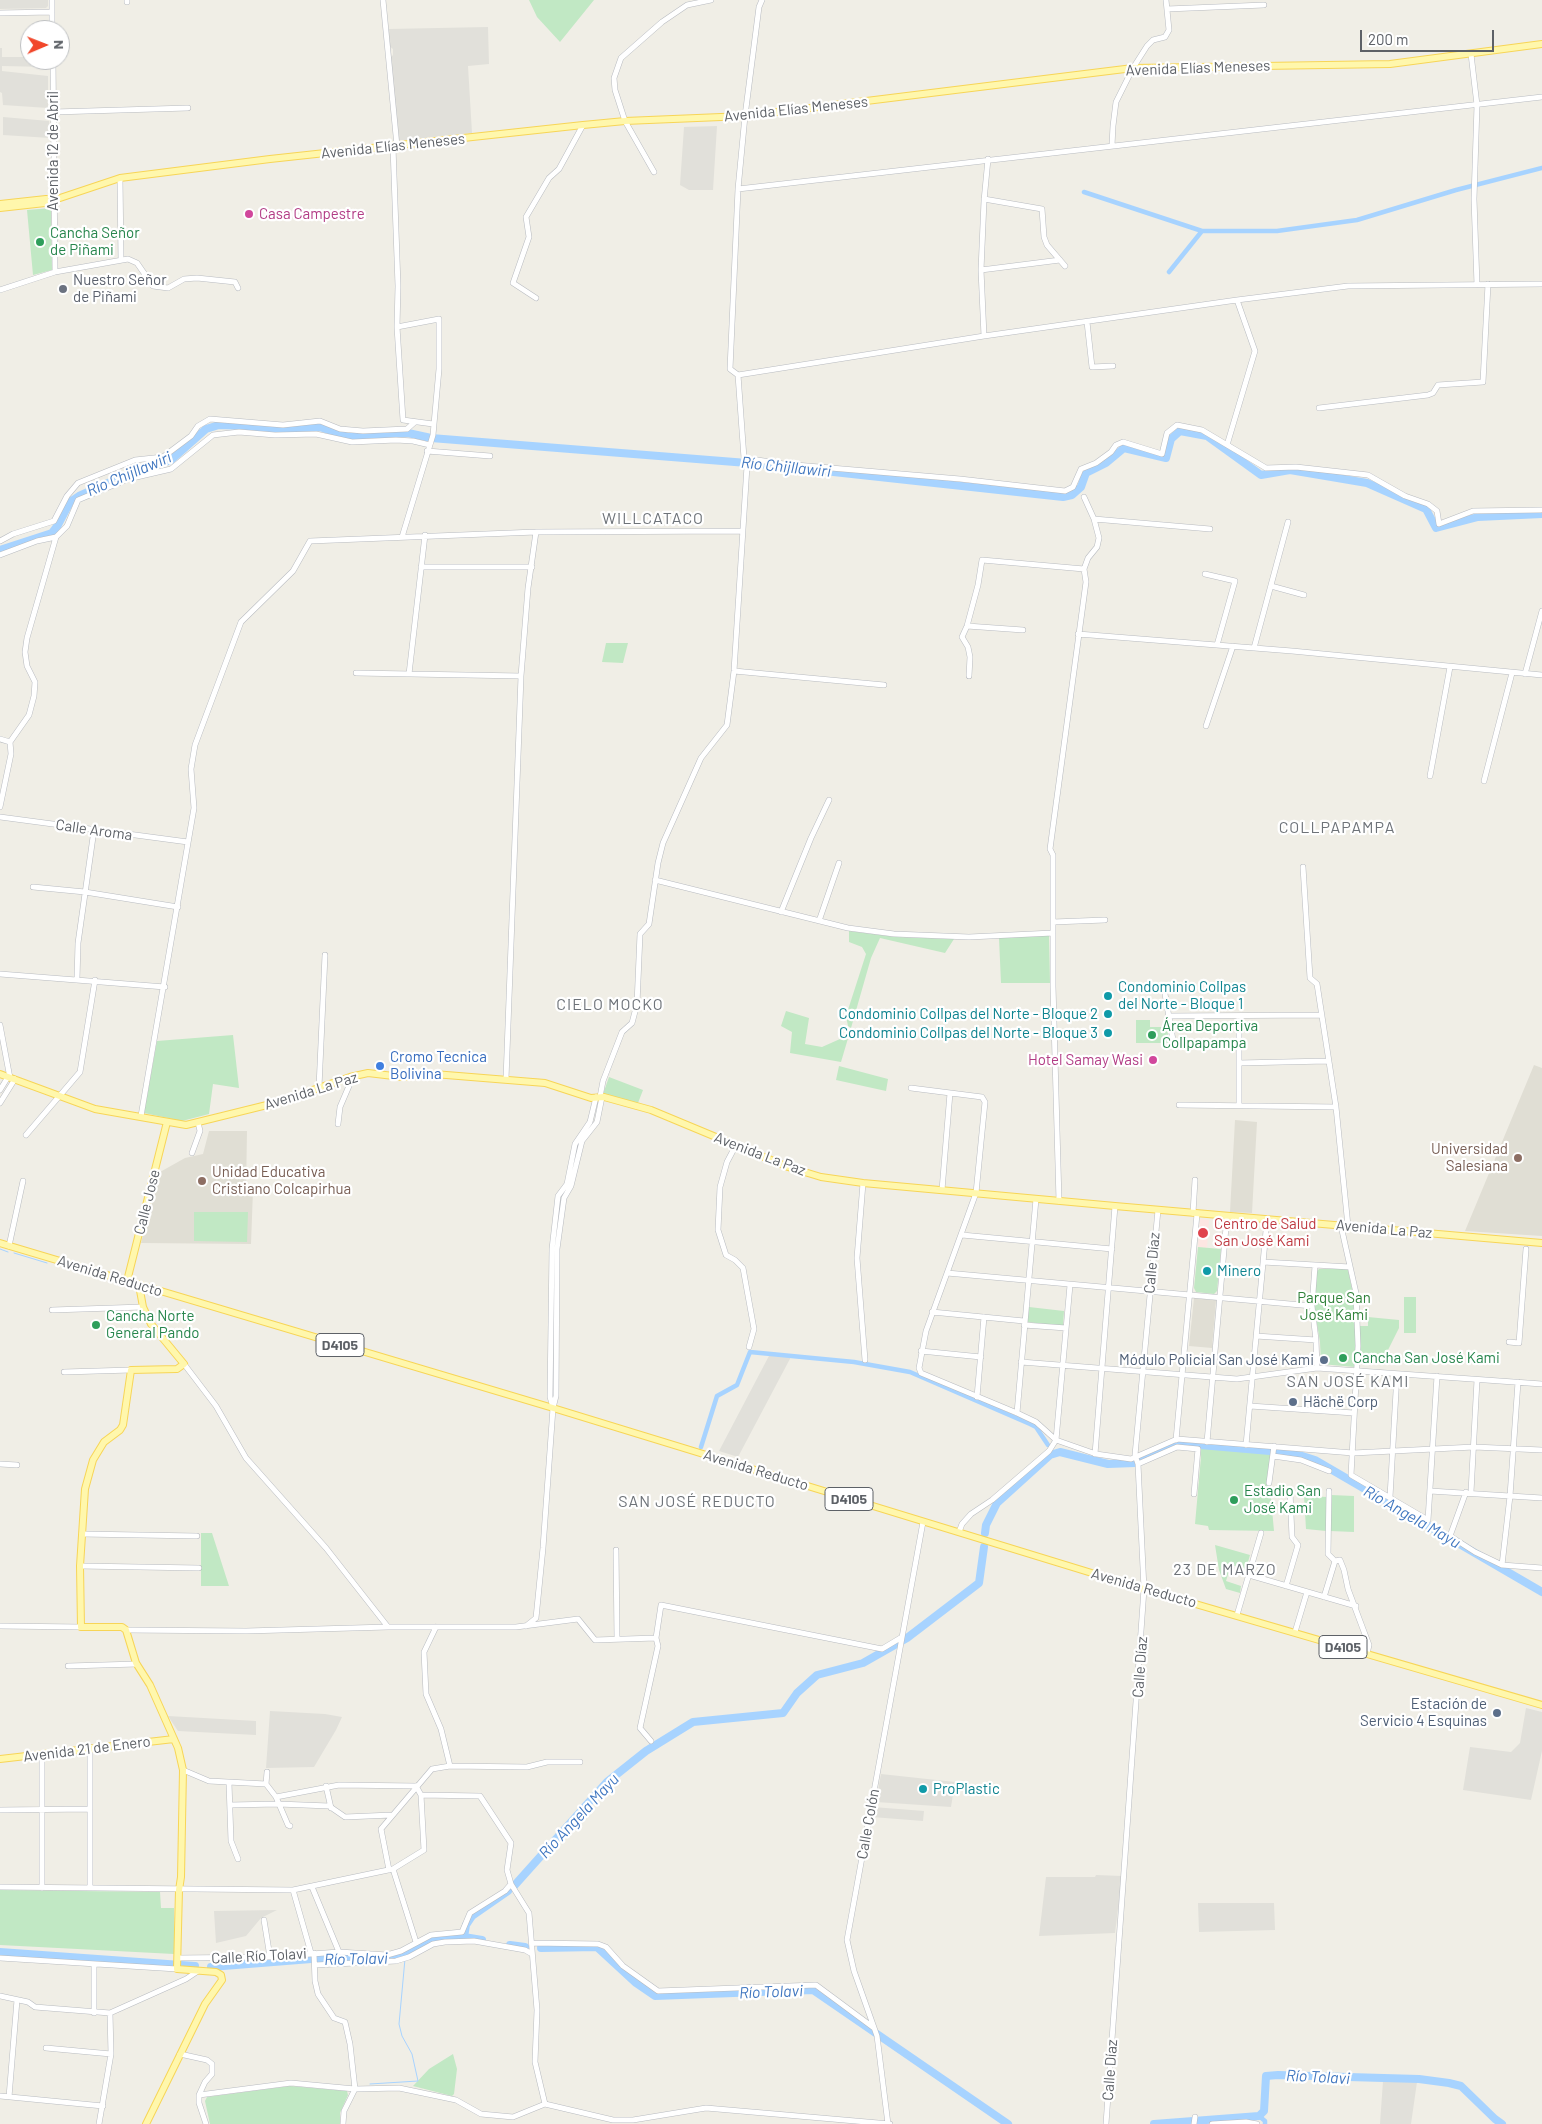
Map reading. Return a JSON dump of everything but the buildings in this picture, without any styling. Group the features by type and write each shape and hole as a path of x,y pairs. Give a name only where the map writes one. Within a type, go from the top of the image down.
{"main road":[{"name":"Avenida Elías Meneses","path":"0,208 45,204 120,178 270,159 625,120 745,116 1133,68 1390,64 1542,44"},
{"name":"Avenida Elías Meneses","path":"0,204 46,199 53,200"},
{"name":"Avenida La Paz","path":"0,1074 95,1109 141,1116 186,1126 275,1103 347,1078 368,1074 402,1077 434,1074 545,1083 591,1098 599,1098 652,1110 788,1167 822,1177 863,1183 1036,1199 1542,1243"},
{"name":"Calle Jose","path":"127,1281 167,1122"},
{"name":"Avenida Reducto","path":"0,1243 553,1408 1144,1589 1542,1705"},
{"path":"139,1285 143,1307 151,1324 184,1364 177,1369 131,1370 123,1425 115,1435 104,1442 89,1471 80,1566 81,1627 122,1626 126,1630 137,1664 150,1685 178,1748 183,1770 182,1877 179,1890 177,1970 200,1971"},
{"name":"Avenida 21 de Enero","path":"0,1759 174,1739"},
{"name":"Calle Río Tolavi","path":"180,2054 205,2004 222,1980 221,1975 216,1972 200,1971"},
{"path":"146,2124 180,2054"}],"street":[{"path":"52,0 52,20"},
{"path":"382,0 395,146 397,327 403,420 433,424"},
{"path":"654,172 625,120 615,90 614,78 621,58 662,22 687,5 710,0"},
{"path":"526,1626 536,1618 543,1548 553,1408 550,1397 554,1309 554,1249 558,1196 572,1173 582,1141 597,1122 603,1081 622,1032 632,1023 637,1004 640,934 649,924 655,880 663,843 701,758 727,725 734,671 746,466 738,376 730,369 738,189 745,116 759,7 762,0"},
{"path":"1112,145 1116,102 1133,68 1153,40 1168,33 1169,23 1166,0"},
{"path":"1167,9 1264,5"},
{"path":"0,13 52,12"},
{"path":"1471,54 1477,105 1475,180 1477,284"},
{"name":"Avenida 12 de Abril","path":"53,70 55,272"},
{"path":"738,189 1542,97"},
{"path":"54,112 188,108"},
{"path":"536,298 513,283 529,237 526,217 550,178 559,169 584,125"},
{"path":"984,336 981,270 988,159"},
{"path":"120,178 121,260"},
{"path":"984,199 1042,209 1044,237 1047,245 1065,266"},
{"path":"0,290 55,272 128,259 137,263 153,286 168,288 184,279 197,278 235,282 238,288"},
{"path":"981,270 1060,260"},
{"path":"1319,408 1428,395 1438,385 1483,382 1488,284"},
{"path":"738,376 984,336 1348,286 1542,284"},
{"path":"1227,445 1255,350 1237,300"},
{"path":"397,327 439,319 439,369 433,436 402,537"},
{"path":"1087,322 1092,367 1114,366"},
{"path":"0,541 13,534 54,521 67,496 78,483 136,460 163,457 190,436 198,426 210,419 283,425 320,421 340,430 363,431 407,429 415,422"},
{"path":"745,459 960,479 1065,492 1072,487 1081,469 1096,463 1111,452 1116,445 1123,442 1162,454 1167,433 1178,425 1202,430 1266,468 1296,466 1368,475 1405,496 1428,504 1437,511 1439,524 1473,511 1541,510"},
{"path":"0,807 11,754 10,742 29,715 34,696 35,682 27,666 25,652 27,638 56,537 67,526 78,500 128,479 171,468 213,435 225,432 275,435 316,434 352,442 413,441 429,446 490,456"},
{"path":"1058,1201 1053,855 1050,849 1086,582 1084,569 1088,558 1097,547 1099,538 1094,519 1084,497"},
{"path":"1094,519 1210,529"},
{"path":"1254,648 1288,522"},
{"path":"141,1116 165,986 194,808 192,768 195,745 241,622 293,571 310,541 536,532 742,531"},
{"path":"506,1079 521,676 536,532"},
{"path":"409,674 425,535"},
{"path":"0,555 38,541 56,537"},
{"path":"969,676 970,657 968,647 962,637 967,626 982,560 1084,569"},
{"path":"421,567 532,567"},
{"path":"1205,574 1235,582 1217,645"},
{"path":"1271,586 1304,595"},
{"path":"1525,674 1542,611"},
{"path":"967,626 1023,630"},
{"path":"1078,634 1232,646 1542,675"},
{"path":"1206,726 1232,646"},
{"path":"1430,776 1450,667"},
{"path":"734,671 884,685"},
{"path":"356,673 521,676"},
{"path":"1484,781 1512,673"},
{"path":"0,739 10,742"},
{"path":"781,912 811,838 829,800"},
{"name":"Calle Aroma","path":"0,817 188,842"},
{"path":"77,979 78,943 94,830"},
{"path":"819,921 839,863"},
{"path":"1303,867 1310,978 1316,984 1336,1107 1344,1226 1356,1293 1357,1371 1351,1474 1428,1520 1437,1376"},
{"path":"655,880 848,928 894,934 969,937 1053,933"},
{"path":"33,887 84,892 178,907"},
{"path":"1053,922 1105,920"},
{"path":"319,1087 325,955"},
{"path":"0,974 165,986"},
{"path":"26,1134 80,1072 95,980"},
{"path":"1165,994 1173,1040"},
{"path":"1169,1016 1321,1015"},
{"path":"1239,1016 1239,1104"},
{"path":"0,1025 11,1078 0,1103"},
{"path":"1239,1063 1328,1061"},
{"path":"0,1090 11,1078"},
{"path":"338,1124 340,1107 349,1086 347,1078"},
{"path":"911,1088 982,1097 985,1102 976,1193 932,1312 922,1351 920,1373 977,1398 1017,1412 1036,1422 1056,1440 1095,1454 1131,1459 1176,1440 1353,1453 1433,1447 1542,1450"},
{"path":"942,1190 950,1093"},
{"path":"1179,1105 1239,1104 1336,1107"},
{"path":"192,1153 200,1131 198,1122"},
{"path":"736,1145 727,1162 720,1187 718,1230 726,1256 735,1260 743,1268 754,1329 748,1346"},
{"path":"1176,1440 1190,1294 1195,1180"},
{"path":"9,1246 23,1181"},
{"path":"863,1183 857,1258 865,1360"},
{"path":"1017,1412 1036,1199"},
{"path":"1095,1454 1115,1206"},
{"name":"Calle Díaz","path":"1106,2124 1144,1589 1138,1464 1135,1455 1158,1210"},
{"path":"1207,1442 1227,1216"},
{"path":"1246,1444 1267,1220"},
{"path":"962,1235 1112,1249"},
{"path":"1509,1342 1519,1343 1526,1249"},
{"path":"1263,1262 1350,1267"},
{"path":"1315,1266 1312,1306 1317,1368"},
{"path":"947,1272 1070,1285 1312,1306"},
{"path":"959,1532 962,1524 971,1514 992,1500 1049,1451 1056,1440 1070,1285"},
{"path":"52,1310 143,1307"},
{"path":"932,1312 1066,1328"},
{"path":"977,1398 984,1317"},
{"path":"1256,1336 1316,1340"},
{"path":"922,1351 981,1357"},
{"path":"1021,1362 1212,1378 1237,1379 1317,1368 1542,1384"},
{"path":"184,1364 216,1406 246,1458 326,1548 388,1627"},
{"path":"64,1372 131,1370"},
{"path":"1390,1496 1397,1374"},
{"path":"1477,1380 1474,1447 1468,1492 1450,1536 1475,1552 1502,1565 1542,1568"},
{"path":"1502,1565 1510,1496 1518,1382"},
{"path":"1250,1406 1354,1413"},
{"path":"1268,1483 1274,1446"},
{"path":"1138,1464 1177,1447 1198,1449 1194,1494"},
{"path":"1273,1456 1301,1460 1329,1472"},
{"path":"0,1464 17,1465"},
{"path":"1329,1491 1328,1554 1335,1561 1340,1560 1369,1645 1367,1654"},
{"path":"1430,1491 1542,1498"},
{"path":"1286,1586 1298,1545 1292,1537 1290,1492"},
{"name":"Calle Colón","path":"889,2124 877,2036 854,1971 847,1940 923,1522"},
{"path":"1237,1615 1261,1533"},
{"path":"82,1534 197,1536"},
{"path":"616,1550 617,1639"},
{"path":"1324,1597 1335,1561"},
{"path":"80,1566 199,1568"},
{"path":"1248,1575 1356,1606"},
{"path":"1295,1632 1307,1592"},
{"path":"651,1740 640,1728 658,1646 656,1638 660,1606 882,1649 902,1637"},
{"path":"126,1630 246,1631 526,1626 578,1619 595,1640 656,1638"},
{"path":"0,1626 81,1627"},
{"path":"436,1627 424,1652 426,1694 441,1729 450,1766"},
{"path":"68,1666 137,1664"},
{"path":"90,1748 90,1888"},
{"path":"42,1754 42,1888"},
{"path":"416,1942 391,1870 381,1829 416,1786 432,1769 450,1766 527,1767 547,1762 580,1762"},
{"path":"183,1770 209,1781 266,1784"},
{"path":"267,1772 266,1784 276,1797 290,1826"},
{"path":"229,1783 231,1841 238,1859"},
{"path":"276,1797 326,1786 416,1786"},
{"path":"326,1786 331,1808"},
{"path":"0,1887 293,1890 391,1870 424,1850 421,1795 416,1786"},
{"path":"421,1795 480,1796 512,1843 507,1870 511,1884 529,1914 538,2010 535,2062 545,2104"},
{"path":"230,1805 278,1804 331,1808 345,1817 392,1815"},
{"path":"0,1810 90,1808"},
{"name":"Calle Río Tolavi","path":"178,1958 202,1960 338,1952 387,1955 401,1951 431,1935 462,1932 470,1913 505,1891 511,1884"},
{"path":"312,1887 338,1952"},
{"path":"293,1890 313,1953 318,1994 334,2018 345,2022 350,2044 355,2089 344,2111 342,2124"},
{"path":"264,1920 270,1957"},
{"name":"Calle Río Tolavi","path":"315,1964 374,1964 396,1961 409,1957 433,1944 445,1942 474,1941 526,1950 532,1954"},
{"path":"532,1943 598,1944 606,1947 623,1966 658,1991 816,1985 875,2029"},
{"path":"0,1958 177,1970"},
{"path":"0,1996 28,2002 34,2007 110,2013 200,1971 202,1960"},
{"path":"94,1964 94,2013"},
{"path":"9,2097 17,2000"},
{"path":"99,2124 111,2054 110,2013"},
{"path":"46,2048 111,2054"},
{"path":"180,2054 207,2060 212,2064 212,2074 199,2095 199,2103 206,2124"},
{"path":"199,2095 291,2083 355,2089 400,2088 456,2100 481,2114 513,2117 545,2104 613,2120 633,2120 706,2108 889,2124"},
{"path":"0,2096 103,2106"},
{"path":"513,2117 513,2124"},
{"path":"1212,2124 1246,2122 1257,2124"}],"shaded area":[{"path":"0,0 48,0 48,6 46,8 0,9"},
{"path":"488,27 489,64 468,66 472,133 399,141 390,58 393,55 393,49 389,46 388,29"},
{"path":"0,48 2,48 2,57 20,57 20,66 2,66 2,71 48,76 48,108 3,105 2,93 0,92"},
{"path":"3,117 49,121 50,138 3,135"},
{"path":"717,126 713,190 689,190 680,185 684,127"},
{"name":"Universidad Salesiana","path":"1534,1065 1542,1068 1542,1236 1465,1231"},
{"path":"1235,1120 1257,1122 1252,1213 1230,1212"},
{"name":"Unidad Educativa Cristiano Colcapirhua","path":"209,1131 247,1131 246,1191 253,1190 251,1244 141,1243 160,1172 185,1158 203,1154"},
{"name":"Centro de Salud San José Kami","path":"1200,1219 1209,1220 1207,1248 1198,1247"},
{"path":"1194,1298 1216,1300 1212,1348 1189,1346"},
{"path":"771,1352 792,1355 738,1457 719,1451"},
{"path":"1526,1708 1542,1712 1542,1751 1531,1800 1463,1790 1470,1747 1511,1752 1520,1743"},
{"path":"270,1711 325,1714 342,1717 314,1767 266,1768"},
{"path":"168,1716 256,1721 256,1735 178,1731"},
{"name":"ProPlastic","path":"881,1774 955,1782 951,1807 876,1802"},
{"path":"873,1807 924,1811 923,1821 872,1817"},
{"path":"1096,1875 1122,1876 1115,1933 1039,1936 1046,1877 1095,1877"},
{"path":"1198,1903 1274,1903 1275,1930 1199,1932"},
{"path":"277,1910 261,1918 246,1936 216,1943 214,1911"},
{"path":"1383,2081 1417,2082 1411,2124 1380,2124"}],"green space":[{"path":"529,0 594,0 560,42 537,17"},
{"path":"51,208 52,270 33,275 27,210"},
{"path":"606,643 628,643 623,663 602,662"},
{"path":"849,931 896,937 954,939 945,953 880,938 871,958 851,1028 848,1026 846,1016 866,954 862,947 849,942"},
{"path":"1049,935 1050,983 1001,983 999,938"},
{"path":"786,1011 809,1018 805,1044 822,1047 849,1035 841,1062 790,1053 792,1032 781,1026"},
{"name":"Área Deportiva Collpapampa","path":"1136,1020 1150,1020 1150,1027 1167,1027 1169,1043 1136,1043"},
{"path":"233,1035 239,1088 213,1084 209,1114 182,1121 144,1113 157,1041"},
{"path":"839,1066 888,1079 886,1091 836,1080"},
{"path":"609,1077 643,1090 638,1103 603,1094"},
{"path":"194,1212 248,1212 247,1242 194,1241"},
{"path":"1198,1247 1221,1249 1217,1291 1214,1294 1196,1292 1194,1288"},
{"name":"Parque San José Kami","path":"1319,1269 1348,1269 1353,1294 1356,1347 1355,1367 1321,1364 1320,1342 1314,1306 1317,1271"},
{"path":"1404,1297 1416,1297 1416,1333 1404,1333"},
{"path":"1029,1307 1064,1311 1063,1326 1027,1322"},
{"path":"1368,1317 1399,1320 1399,1328 1385,1356 1360,1357 1360,1326 1368,1326"},
{"name":"Estadio San José Kami","path":"1195,1442 1272,1448 1267,1487 1270,1487 1274,1531 1209,1530 1208,1526 1195,1524 1201,1457 1200,1448 1195,1446"},
{"path":"1331,1495 1354,1496 1354,1532 1330,1531"},
{"path":"1304,1496 1327,1497 1326,1531 1306,1529"},
{"path":"201,1533 212,1533 229,1586 201,1586"},
{"path":"1215,1545 1250,1555 1246,1569 1231,1565 1226,1581 1241,1586 1240,1593 1226,1589 1219,1570"},
{"path":"0,1890 160,1892 161,1908 174,1908 174,1954 0,1945"},
{"path":"453,2054 457,2069 454,2094 452,2096 413,2086 429,2069"},
{"path":"290,2086 347,2091 348,2095 340,2113 340,2124 210,2124 205,2101 207,2097"}],"waterway":[{"path":"1084,192 1202,231 1277,231 1357,220 1456,190 1542,168"},
{"path":"1169,272 1202,231"},
{"name":"Río Chijllawiri","path":"0,550 52,533 70,502 79,496 115,480 171,460 206,429 219,425 247,426 274,431 320,427 348,437 408,433 431,438 760,464 1063,497 1072,495 1081,487 1086,473 1106,463 1124,448 1166,458 1171,439 1180,431 1207,436 1261,475 1290,470 1367,483 1426,509 1436,528 1478,517 1542,514"},
{"path":"0,1249 8,1252"},
{"path":"14,1253 47,1263"},
{"path":"701,1447 717,1396 737,1385 750,1352 854,1362 910,1372 1036,1427 1048,1445"},
{"name":"Río Angela Mayu","path":"1141,1460 1177,1443 1270,1451"},
{"name":"Río Angela Mayu","path":"985,1533 986,1525 997,1503 1050,1455 1060,1452 1108,1464 1135,1463"},
{"name":"Río Angela Mayu","path":"1278,1453 1296,1454 1315,1460 1542,1592"},
{"name":"Río Angela Mayu","path":"514,1886 607,1782 646,1751 693,1722 783,1713 797,1693 817,1675 863,1663 907,1638 979,1583 984,1547"},
{"name":"Río Angela Mayu","path":"464,1937 466,1925 472,1916 508,1891"},
{"name":"Río Tolavi","path":"211,1967 311,1959 391,1959 405,1956 432,1941 443,1938 464,1937 482,1940"},
{"name":"Río Tolavi","path":"510,1945 525,1947"},
{"name":"Río Tolavi","path":"541,1948 597,1947 636,1983 655,1996 813,1990 1008,2124"},
{"name":"Río Tolavi","path":"0,1952 195,1966"},
{"path":"370,2084 418,2081 412,2054 402,2036 399,2024 405,1959"},
{"name":"Río Tolavi","path":"1154,2124 1259,2116 1264,2111 1266,2076 1278,2075 1419,2079 1449,2083 1461,2086 1502,2124"},
{"path":"1259,2116 1265,2121 1265,2124"}],"place":[{"name":"Casa Campestre","path":"249,214"},
{"name":"Cancha Señor de Piñami","path":"40,242"},
{"name":"Nuestro Señor de Piñami","path":"63,289"},
{"name":"Condominio Collpas del Norte - Bloque 1","path":"1108,996"},
{"name":"Condominio Collpas del Norte - Bloque 2","path":"1108,1014"},
{"name":"Condominio Collpas del Norte - Bloque 3","path":"1108,1033"},
{"name":"Área Deportiva Collpapampa","path":"1152,1035"},
{"name":"Hotel Samay Wasi","path":"1153,1060"},
{"name":"Cromo Tecnica Bolivina","path":"380,1066"},
{"name":"Universidad Salesiana","path":"1518,1158"},
{"name":"Unidad Educativa Cristiano Colcapirhua","path":"202,1181"},
{"name":"Centro de Salud San José Kami","path":"1203,1233"},
{"name":"Minero","path":"1207,1271"},
{"name":"Cancha Norte General Pando","path":"96,1325"},
{"name":"Cancha San José Kami","path":"1343,1358"},
{"name":"Módulo Policial San José Kami","path":"1324,1360"},
{"name":"Hächë Corp","path":"1293,1402"},
{"name":"Estadio San José Kami","path":"1234,1500"},
{"name":"Estación de Servicio 4 Esquinas","path":"1497,1713"},
{"name":"ProPlastic","path":"923,1789"}],"district":[{"name":"WILLCATACO","path":"653,519"},
{"name":"COLLPAPAMPA","path":"1337,828"},
{"name":"CIELO MOCKO","path":"610,1005"},
{"name":"SAN JOSÉ KAMI","path":"1348,1382"},
{"name":"SAN JOSÉ REDUCTO","path":"697,1502"},
{"name":"23 DE MARZO","path":"1225,1570"}]}
